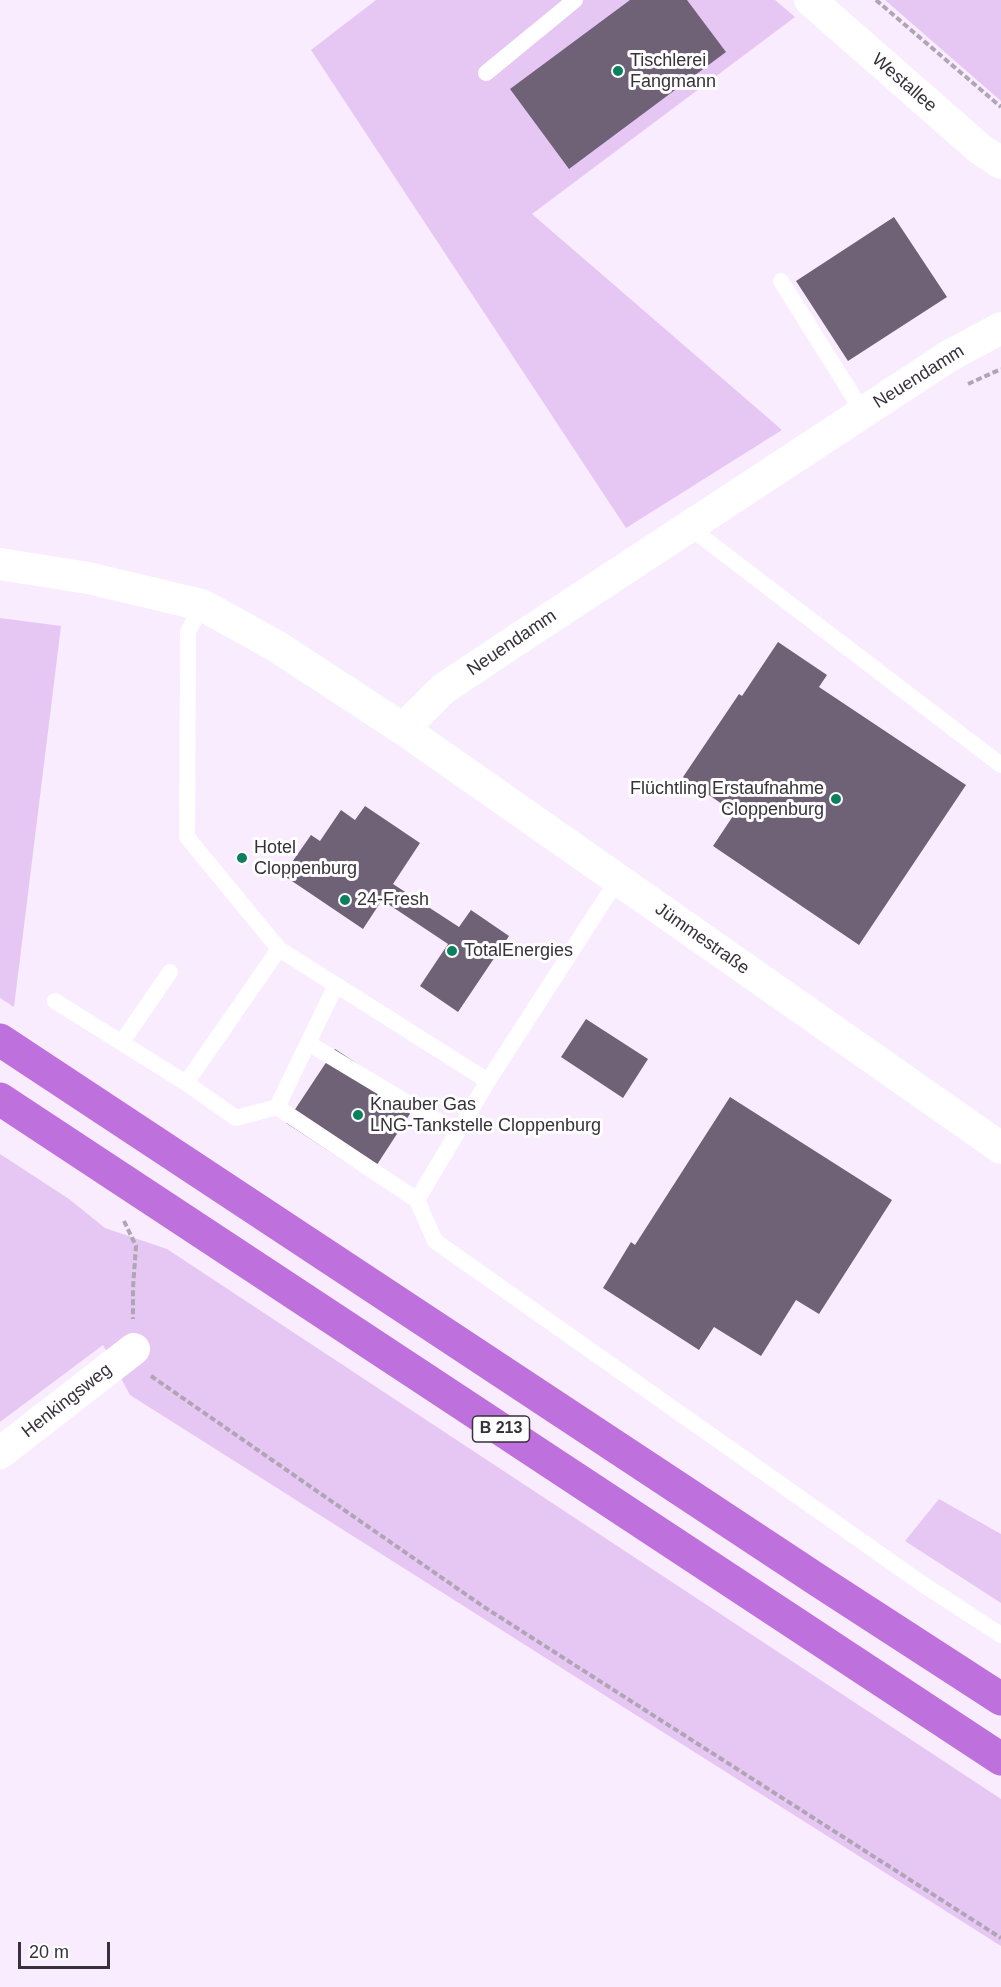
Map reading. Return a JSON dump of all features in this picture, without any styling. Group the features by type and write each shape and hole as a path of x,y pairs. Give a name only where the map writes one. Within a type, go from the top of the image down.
{"highway":[{"name":"B 213","path":"0,1040 1001,1699"},
{"name":"B 213","path":"0,1099 1001,1759"}],"street":[{"name":"Westallee","path":"810,0 980,148 1001,163"},
{"name":"Neuendamm","path":"403,729 443,689 949,356 1001,328"},
{"path":"0,564 88,578 202,605 276,646 403,729"},
{"name":"Jümmestraße","path":"403,729 1001,1148"},
{"name":"Henkingsweg","path":"0,1453 134,1349"}],"lane":[{"path":"486,73 575,0"},
{"path":"781,281 863,412"},
{"path":"689,527 1001,765"},
{"path":"202,605 188,632 187,837 279,949 488,1081"},
{"path":"417,1200 456,1132 618,879"},
{"path":"186,1083 279,949"},
{"path":"122,1042 170,972"},
{"path":"277,1107 336,985"},
{"path":"55,1000 186,1083 236,1118 277,1107 417,1200 435,1241 911,1576 1001,1635"},
{"path":"308,1043 456,1132"}],"path":[{"path":"876,0 1001,107"},
{"path":"123,1219 136,1246 133,1288 134,1349 138,1367 484,1607 1001,1938"}],"shaded area":[{"path":"376,0 775,0 795,17 532,214 782,430 626,528 311,50"},
{"path":"885,0 1001,0 1001,101"},
{"path":"0,618 61,626 14,1007 0,998"},
{"path":"0,1154 69,1199 105,1228 167,1249 1001,1799 1001,1946 130,1395 103,1345 0,1422"},
{"path":"939,1499 1001,1534 1001,1603 905,1541"}],"building":[{"name":"Tischlerei Fangmann","path":"630,0 687,0 726,52 569,169 510,89"},
{"path":"894,217 947,297 848,361 796,281"},
{"name":"Flüchtling Erstaufnahme Cloppenburg","path":"778,642 827,675 819,687 966,785 859,945 713,846 735,813 683,777 739,694 742,696"},
{"path":"365,806 420,843 393,884 459,927 471,910 509,936 458,1012 420,986 448,944 382,900 363,929 283,875 311,835 320,841 341,810 355,820"},
{"path":"586,1019 648,1059 623,1098 561,1057"},
{"path":"335,1049 417,1103 369,1177 286,1123"},
{"path":"730,1097 892,1200 819,1314 796,1300 761,1356 714,1327 699,1350 603,1288 631,1242 635,1245"}],"place":[{"name":"Tischlerei Fangmann","path":"618,71"},
{"name":"Flüchtling Erstaufnahme Cloppenburg","path":"836,799"},
{"name":"Hotel Cloppenburg","path":"242,858"},
{"name":"24-Fresh","path":"345,900"},
{"name":"TotalEnergies","path":"452,951"},
{"name":"Knauber Gas LNG-Tankstelle Cloppenburg","path":"358,1115"}]}
